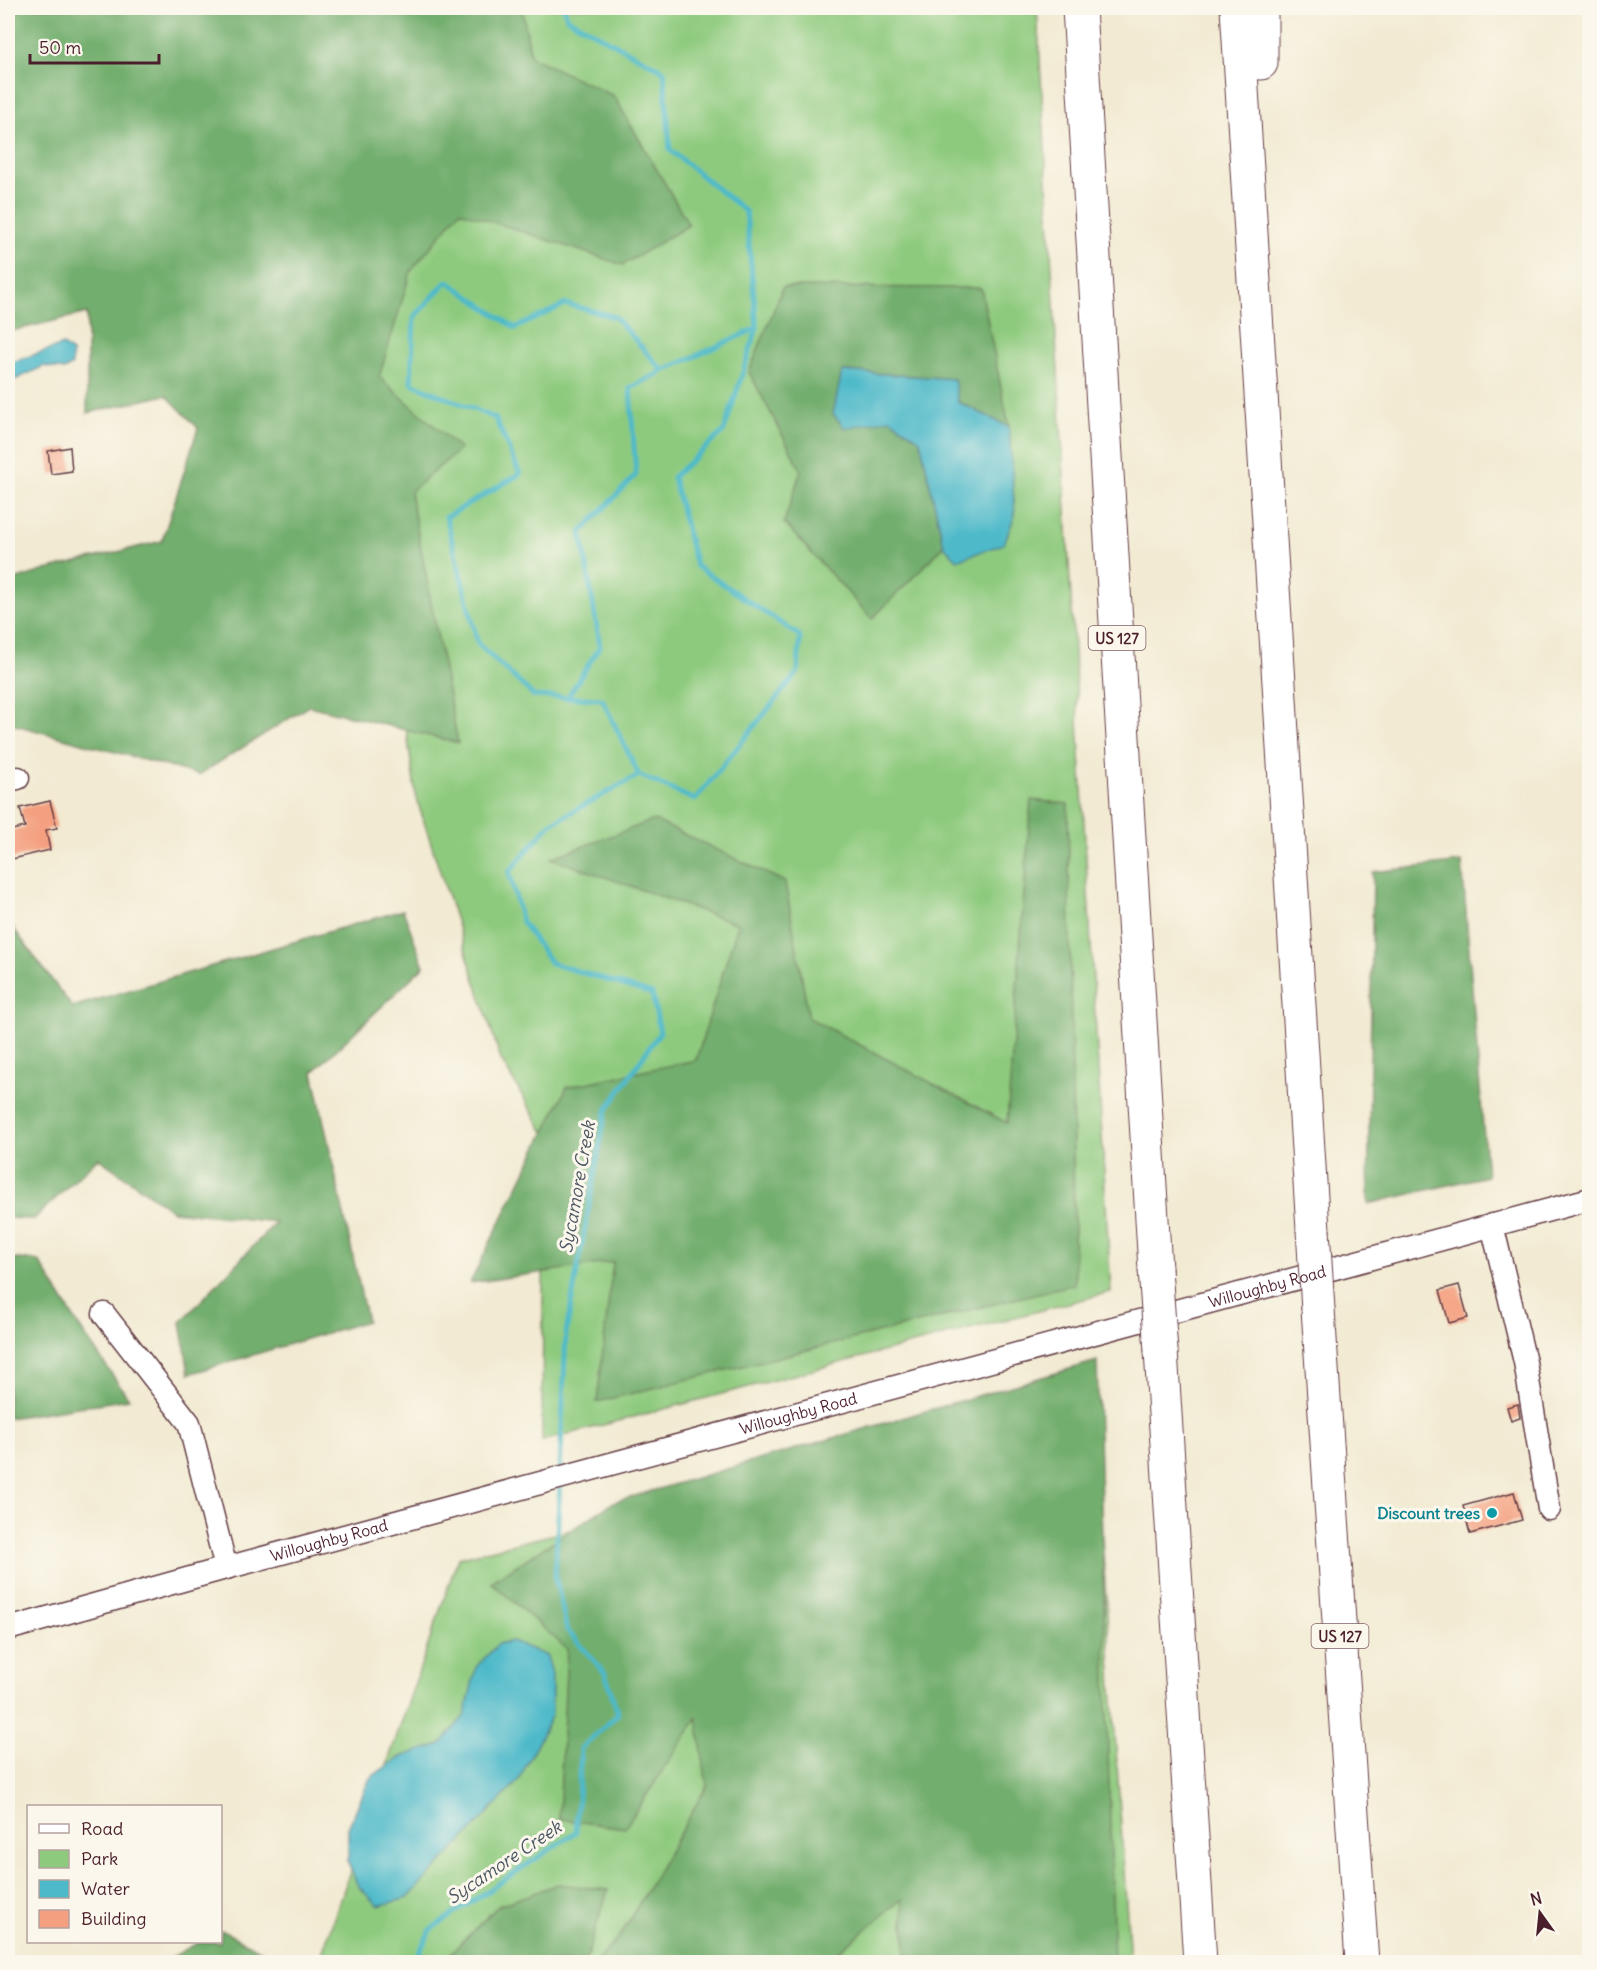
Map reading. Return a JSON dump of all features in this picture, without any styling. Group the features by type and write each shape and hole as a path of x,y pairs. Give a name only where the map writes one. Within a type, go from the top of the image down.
{"highway":[{"name":"US 127","path":"1079,8 1155,1269 1200,1962"},
{"name":"US 127","path":"1237,8 1318,1309 1362,1962"},
{"path":"1256,317 1261,8"}],"street":[{"name":"Willoughby Road","path":"8,1629 622,1460 1590,1199"},
{"path":"1492,1225 1525,1362 1549,1509"},
{"path":"105,1314 189,1423 226,1568"}],"green space":[{"path":"8,8 522,8 531,57 614,96 689,225 623,265 460,211 411,271 379,377 460,449 410,492 458,743 309,706 199,775 8,723 8,582 49,569 162,541 198,428 166,395 87,413 87,313 8,332"},
{"path":"434,8 1037,8 1111,1292 542,1441 544,1132 501,1060 416,797 356,369"},
{"path":"783,287 981,288 1009,427 958,402 953,379 842,371 890,419 920,440 944,546 872,619 784,523 801,470 749,372"},
{"path":"1031,800 1068,804 1075,1284 597,1402 613,1262 470,1283 567,1087 696,1060 738,924 551,858 654,820 785,882 809,1018 1007,1123"},
{"path":"1462,862 1487,1176 1368,1204 1373,872"},
{"path":"403,910 424,966 313,1072 367,1321 189,1374 181,1322 276,1222 173,1211 98,1158 34,1219 8,1218 8,921 72,1007"},
{"path":"8,1258 39,1261 80,1328 129,1399 8,1418"},
{"path":"1097,1361 1114,1962 907,1962 902,1899 826,1962 596,1962 622,1933 707,1786 697,1718 625,1828 559,1819 567,1649 491,1582 614,1502"},
{"path":"1093,1400 1130,1962 319,1962 458,1558"},
{"path":"558,1884 608,1890 585,1962 442,1962 498,1906"},
{"path":"222,1931 283,1962 163,1962 197,1943 222,1943"}],"water":[{"path":"63,345 72,352 72,365 64,370 44,366 8,383 9,363"},
{"path":"842,371 954,379 958,402 1009,427 1015,515 1004,544 957,560 944,546 920,440 890,419 845,428 833,414"},
{"path":"512,1641 547,1656 552,1674 552,1715 518,1781 408,1898 378,1906 358,1886 348,1862 348,1828 370,1778 400,1757 441,1744 465,1715 476,1667 498,1644"}],"building":[{"path":"70,447 72,471 51,474 48,451"},
{"path":"50,801 57,828 46,830 50,850 8,860 8,831 25,827 20,808"},
{"path":"1459,1285 1468,1318 1449,1323 1440,1290"},
{"path":"1518,1404 1520,1418 1511,1421 1507,1407"},
{"name":"Discount trees","path":"1514,1492 1522,1520 1470,1534 1463,1506"}],"waterway":[{"name":"Sycamore Creek","path":"560,1471 566,1333 606,1111 660,1032 652,994 551,963 522,922 509,872 550,824 639,775 602,699 534,696 478,644 446,517 520,474 495,418 411,383 414,317 447,281 515,328 566,304 615,317 663,371 757,328 746,212 670,150 664,71 567,18 564,8"},
{"path":"639,775 695,800 798,672 800,636 696,566 673,477 724,431 757,328"},
{"path":"567,698 600,646 581,532 636,475 630,388 663,371"},
{"name":"Sycamore Creek","path":"414,1962 431,1929 576,1832 581,1748 618,1714 605,1673 567,1630 555,1575 560,1483"}],"place":[{"name":"Discount trees","path":"1492,1513"}]}
